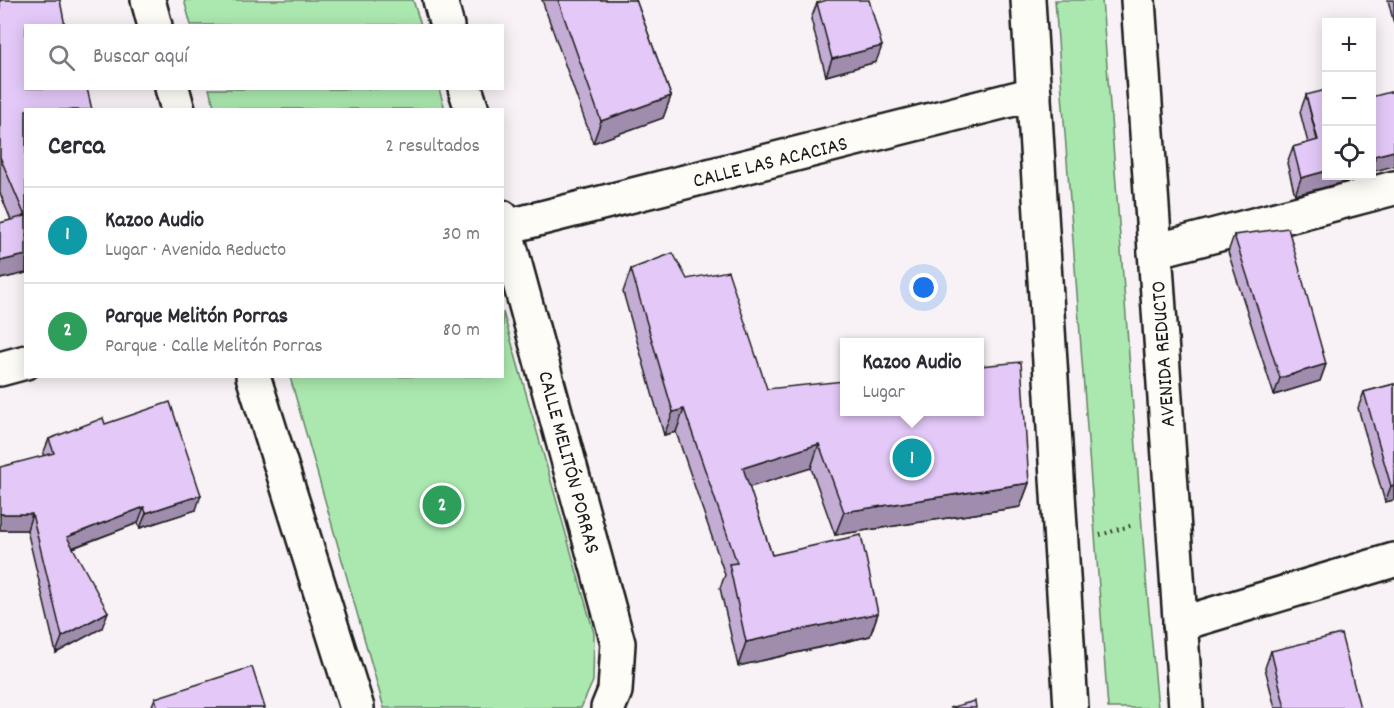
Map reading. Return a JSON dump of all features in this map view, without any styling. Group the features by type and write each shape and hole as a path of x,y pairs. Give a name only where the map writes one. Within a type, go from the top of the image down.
{"street":[{"path":"147,0 153,24"},
{"path":"440,0 446,24"},
{"path":"1028,0 1071,708"},
{"name":"AVENIDA REDUCTO","path":"1138,0 1186,708"},
{"path":"173,90 177,108"},
{"path":"466,90 471,108"},
{"name":"CALLE LAS ACACIAS","path":"504,222 1034,94"},
{"path":"1155,251 1394,188"},
{"name":"CALLE MELITÓN PORRAS","path":"504,222 618,643 615,691 608,708"},
{"path":"0,369 24,363"},
{"path":"254,378 357,708"},
{"path":"1180,624 1394,560"}],"path":[{"path":"1062,546 1172,513"}],"green space":[{"path":"184,0 413,0 421,24 191,24"},
{"path":"1055,0 1102,0 1158,708 1108,708"},
{"path":"209,90 439,90 445,108 215,108"},
{"path":"504,316 594,633 593,681 581,708 384,708 290,378 504,378"}],"building":[{"path":"0,0 60,0 65,24 24,24 24,90 87,90 92,108 24,108 24,214 0,157"},
{"path":"558,0 636,0 671,96 601,121"},
{"path":"827,0 869,0 882,46 832,59 817,3"},
{"path":"1322,91 1322,172 1301,178 1293,147 1318,140 1306,95"},
{"path":"1394,91 1394,151 1376,156 1376,126 1376,96"},
{"path":"24,216 24,255 0,261 0,223"},
{"path":"1288,228 1326,364 1280,378 1234,235"},
{"path":"673,253 687,279 728,271 767,389 840,381 840,416 984,416 984,366 1021,362 1029,483 844,512 819,444 743,468 772,555 861,535 878,613 746,642 729,564 737,563 684,409 673,412 631,269"},
{"path":"1394,384 1394,485 1391,486 1364,392"},
{"path":"170,402 201,495 146,513 144,507 67,537 108,612 62,637 32,514 0,514 0,467 54,453 49,439 103,418 105,424"},
{"path":"1341,634 1360,708 1285,708 1271,651"},
{"path":"252,667 265,708 158,708 155,698"},
{"path":"975,701 976,708 949,708"}],"place":[{"name":"Kazoo Audio","path":"912,458"},
{"name":"Parque Melitón Porras","path":"442,505"}]}
